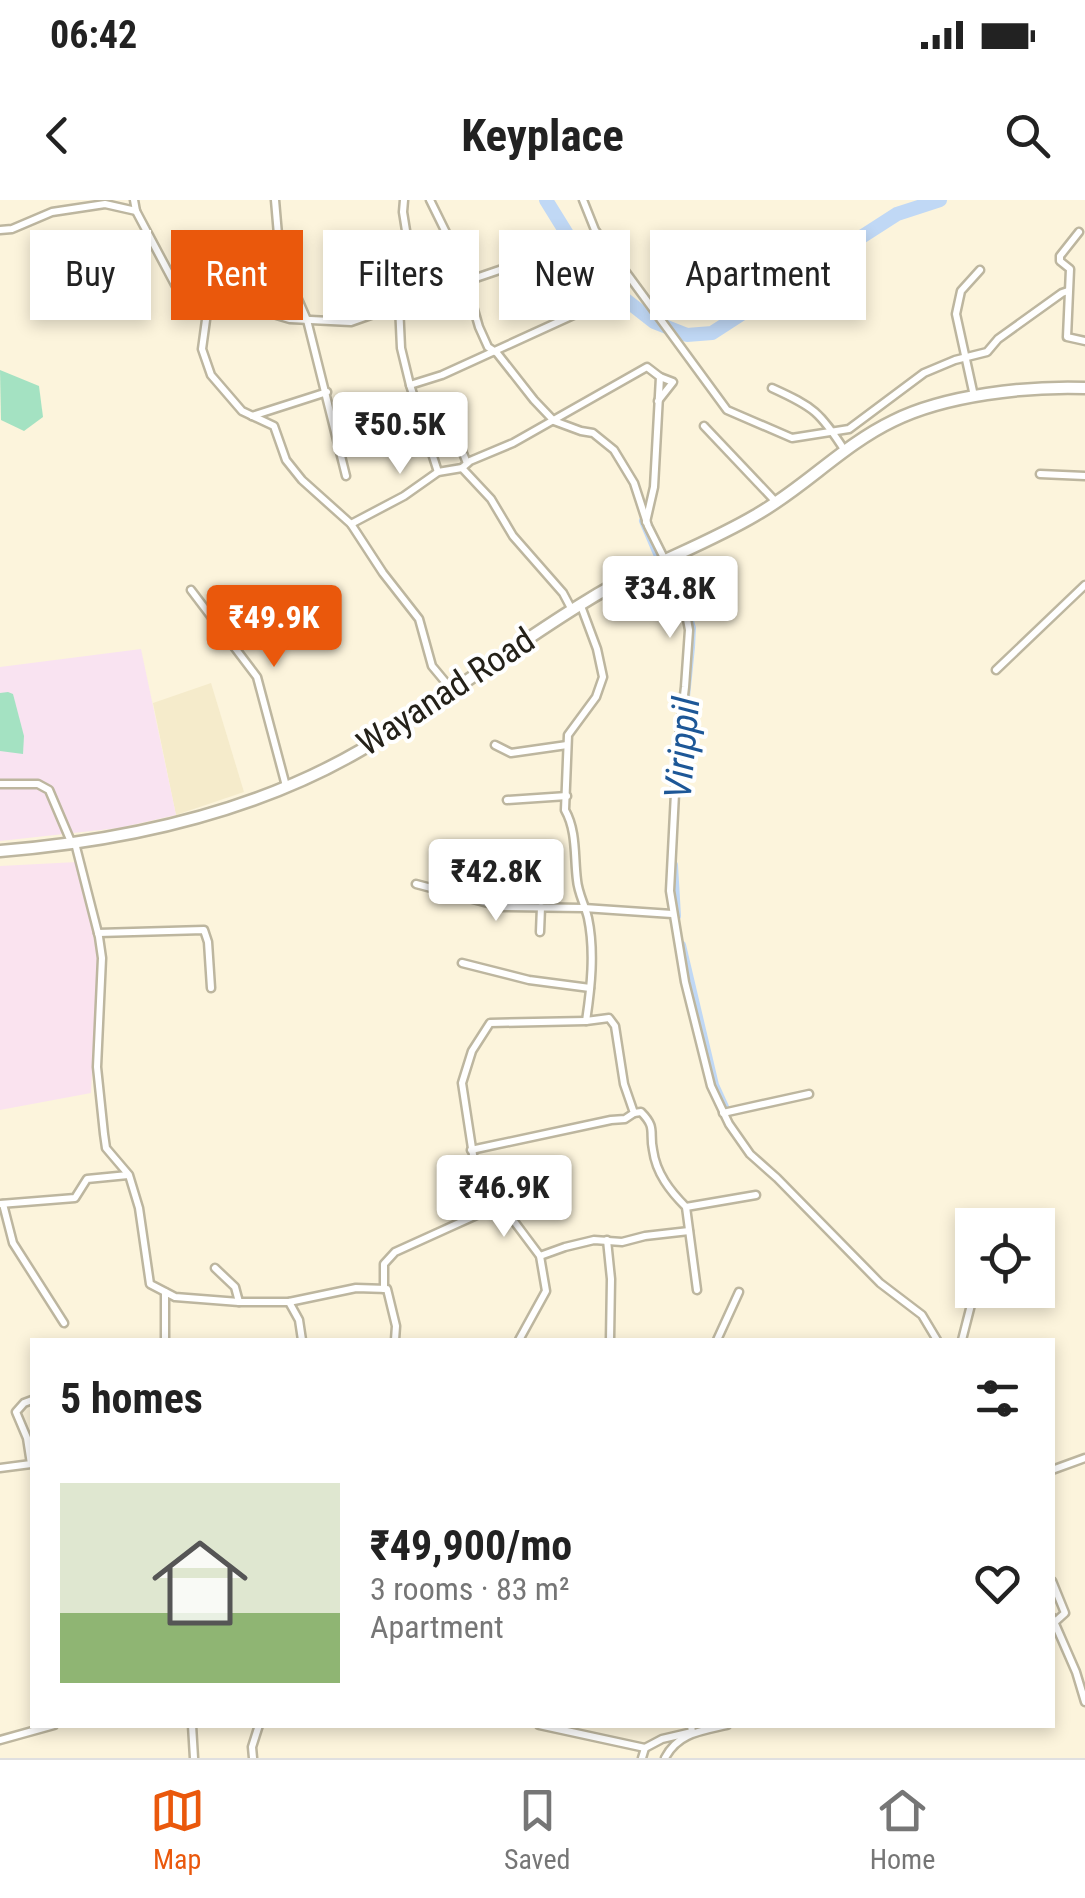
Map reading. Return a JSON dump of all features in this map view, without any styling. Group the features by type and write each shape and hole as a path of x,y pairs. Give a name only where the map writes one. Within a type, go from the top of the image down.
{"highway":[{"name":"Wayanad Road","path":"0,851 118,836 207,814 286,786 359,751 614,584 730,530 892,421 974,397 1041,388 1085,388"}],"street":[{"path":"134,200 171,277"},
{"path":"275,200 280,258 307,320 346,476"},
{"path":"404,200 406,230"},
{"path":"430,200 444,230"},
{"path":"583,200 595,230 726,410 792,438 848,429 924,373 988,352 998,339 1068,291"},
{"path":"0,230 52,212 105,204 136,211"},
{"path":"1078,232 1060,261 1070,269 1066,336 1085,342"},
{"path":"974,397 956,314 962,291 980,270"},
{"path":"206,320 202,349 210,374 242,411 274,426 286,460 302,480 351,524 382,573 419,619 432,666 453,691"},
{"path":"303,320 357,320"},
{"path":"400,320 401,348 438,472"},
{"path":"477,320 488,347 554,421 594,434 614,450 634,483 646,522 665,560"},
{"path":"410,384 442,374 562,320"},
{"path":"351,524 404,496 438,472 514,444 646,367 673,382 658,401"},
{"path":"646,522 654,487 660,377"},
{"path":"772,388 808,404 846,452"},
{"path":"252,416 327,392"},
{"path":"442,402 465,465 513,536 576,607 597,649 604,677 596,697 572,727 567,745 566,810 590,944 586,1021"},
{"path":"704,426 776,502"},
{"path":"1040,474 1085,476"},
{"path":"652,566 686,614 689,630 670,891 685,982 707,1072 723,1113 750,1154 880,1283 922,1315 936,1338"},
{"path":"996,670 1085,584"},
{"path":"191,590 257,677 286,786"},
{"path":"495,745 511,753 567,745"},
{"path":"0,784 38,784 49,790 73,843 102,958 97,1066 106,1148 129,1175 150,1284 174,1297 239,1302 289,1302 356,1288 384,1289 396,1326 395,1338"},
{"path":"507,800 567,796"},
{"path":"416,884 503,907 672,914"},
{"path":"540,932 541,907"},
{"path":"98,933 204,930 211,988"},
{"path":"462,963 528,980 590,988"},
{"path":"519,1338 546,1291 540,1256 501,1204 477,1180 462,1082 472,1051 490,1023 609,1018 615,1026 624,1084 634,1113"},
{"path":"723,1113 809,1094"},
{"path":"471,1150 626,1119 641,1112 652,1126 652,1150 670,1194 686,1206 697,1290"},
{"path":"64,1323 13,1243 2,1204 75,1198 87,1178 129,1175"},
{"path":"686,1206 756,1194"},
{"path":"384,1289 384,1264 396,1252 501,1204"},
{"path":"540,1256 594,1240 622,1242 689,1230"},
{"path":"607,1240 610,1338"},
{"path":"215,1268 235,1287 239,1302"},
{"path":"164,1338 165,1292"},
{"path":"717,1338 738,1292"},
{"path":"289,1302 299,1320 302,1338"},
{"path":"963,1338 970,1308"},
{"path":"30,1401 16,1412 30,1437"},
{"path":"1055,1469 1085,1458"},
{"path":"0,1468 30,1464"},
{"path":"1055,1589 1065,1614 1055,1619"},
{"path":"1055,1621 1085,1702"},
{"path":"0,1740 43,1728"},
{"path":"192,1728 194,1758"},
{"path":"253,1758 258,1728"},
{"path":"554,1728 646,1748"},
{"path":"642,1758 646,1748 692,1728"},
{"path":"665,1758 666,1752 692,1728"}],"shaded area":[{"path":"141,649 176,815 119,828 0,841 0,667"},
{"path":"211,683 244,792 176,815 153,703"},
{"path":"77,862 98,951 91,1093 0,1110 0,866"}],"green space":[{"path":"0,370 39,386 43,417 24,431 1,420"},
{"path":"0,693 13,694 24,736 23,754 0,751"}],"waterway":[{"path":"546,200 572,242 608,286 654,322 687,335 712,333 897,214 940,200"},
{"path":"643,521 657,554"},
{"name":"Virippil","path":"679,766 692,628 686,607"},
{"path":"674,865 677,916"},
{"path":"682,945 715,1085 725,1107"}]}
